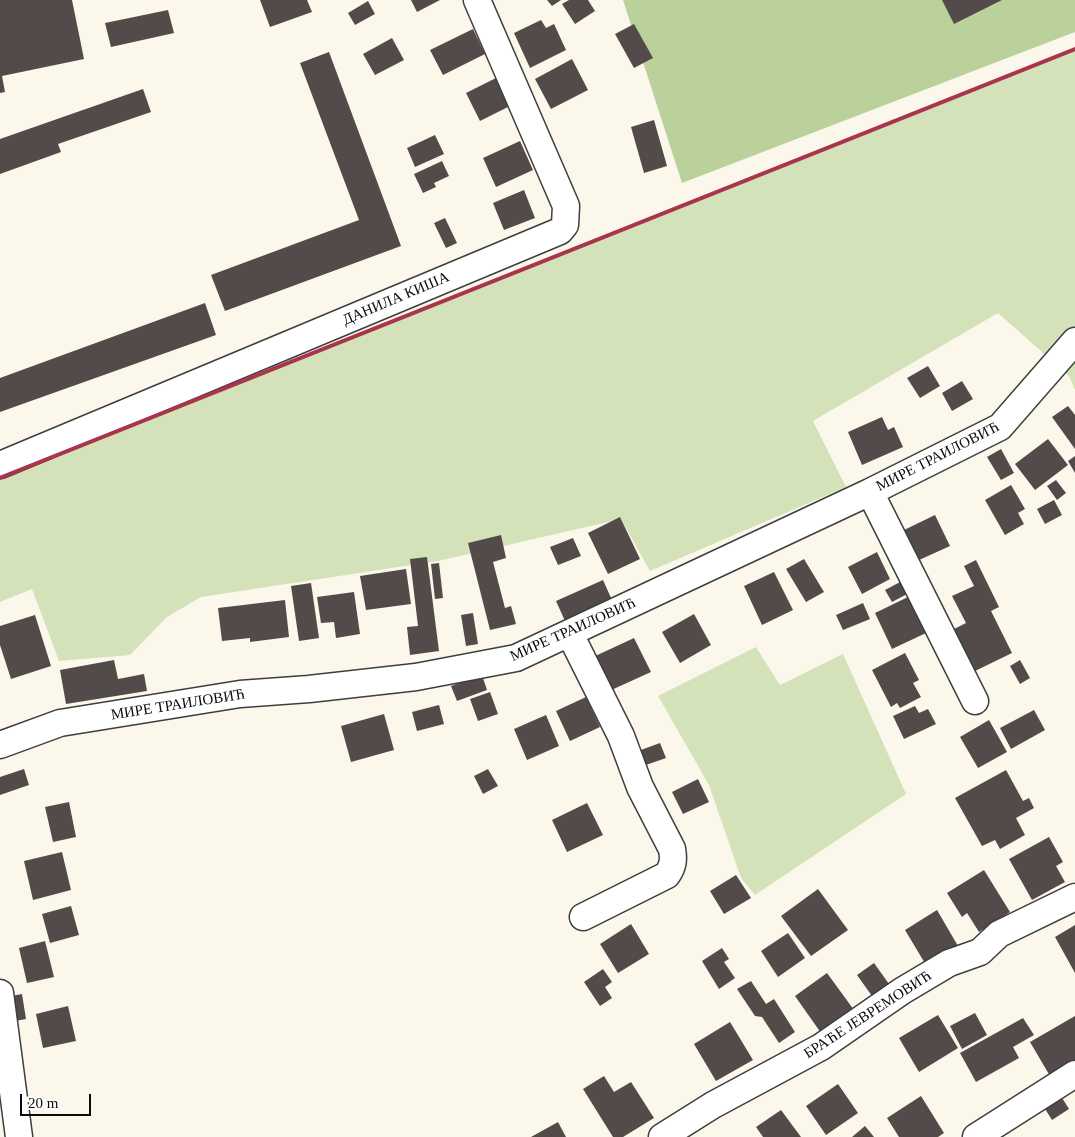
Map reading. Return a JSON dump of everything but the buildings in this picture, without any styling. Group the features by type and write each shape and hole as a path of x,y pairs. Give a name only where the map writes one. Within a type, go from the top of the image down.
{"street":[{"name":"ДАНИЛА КИША","path":"0,465 560,231 565,225 566,206 477,0"},
{"name":"МИРЕ ТРАИЛОВИЋ","path":"0,744 60,723 240,694 308,689 416,677 516,658 870,492 1000,428 1075,341"},
{"path":"870,492 975,701"},
{"path":"570,634 621,736 640,787 672,849 673,858 672,866 667,875 583,917"},
{"name":"БРАЋЕ ЈЕВРЕМОВИЋ","path":"662,1137 713,1105 821,1047 902,991 949,963 980,952 999,934 1075,897"},
{"path":"0,993 19,1137"},
{"path":"976,1137 1075,1074"}],"green space":[{"path":"623,0 1075,0 1075,32 682,183"},
{"path":"1075,49 1075,390 1069,376 998,313 813,421 846,487 650,571 621,519 438,561 201,597 167,617 130,655 59,661 32,589 0,602 0,478"},
{"path":"756,647 780,685 843,654 906,794 755,895 741,878 709,785 658,696"}],"railway":[{"path":"0,478 1075,49"}]}
